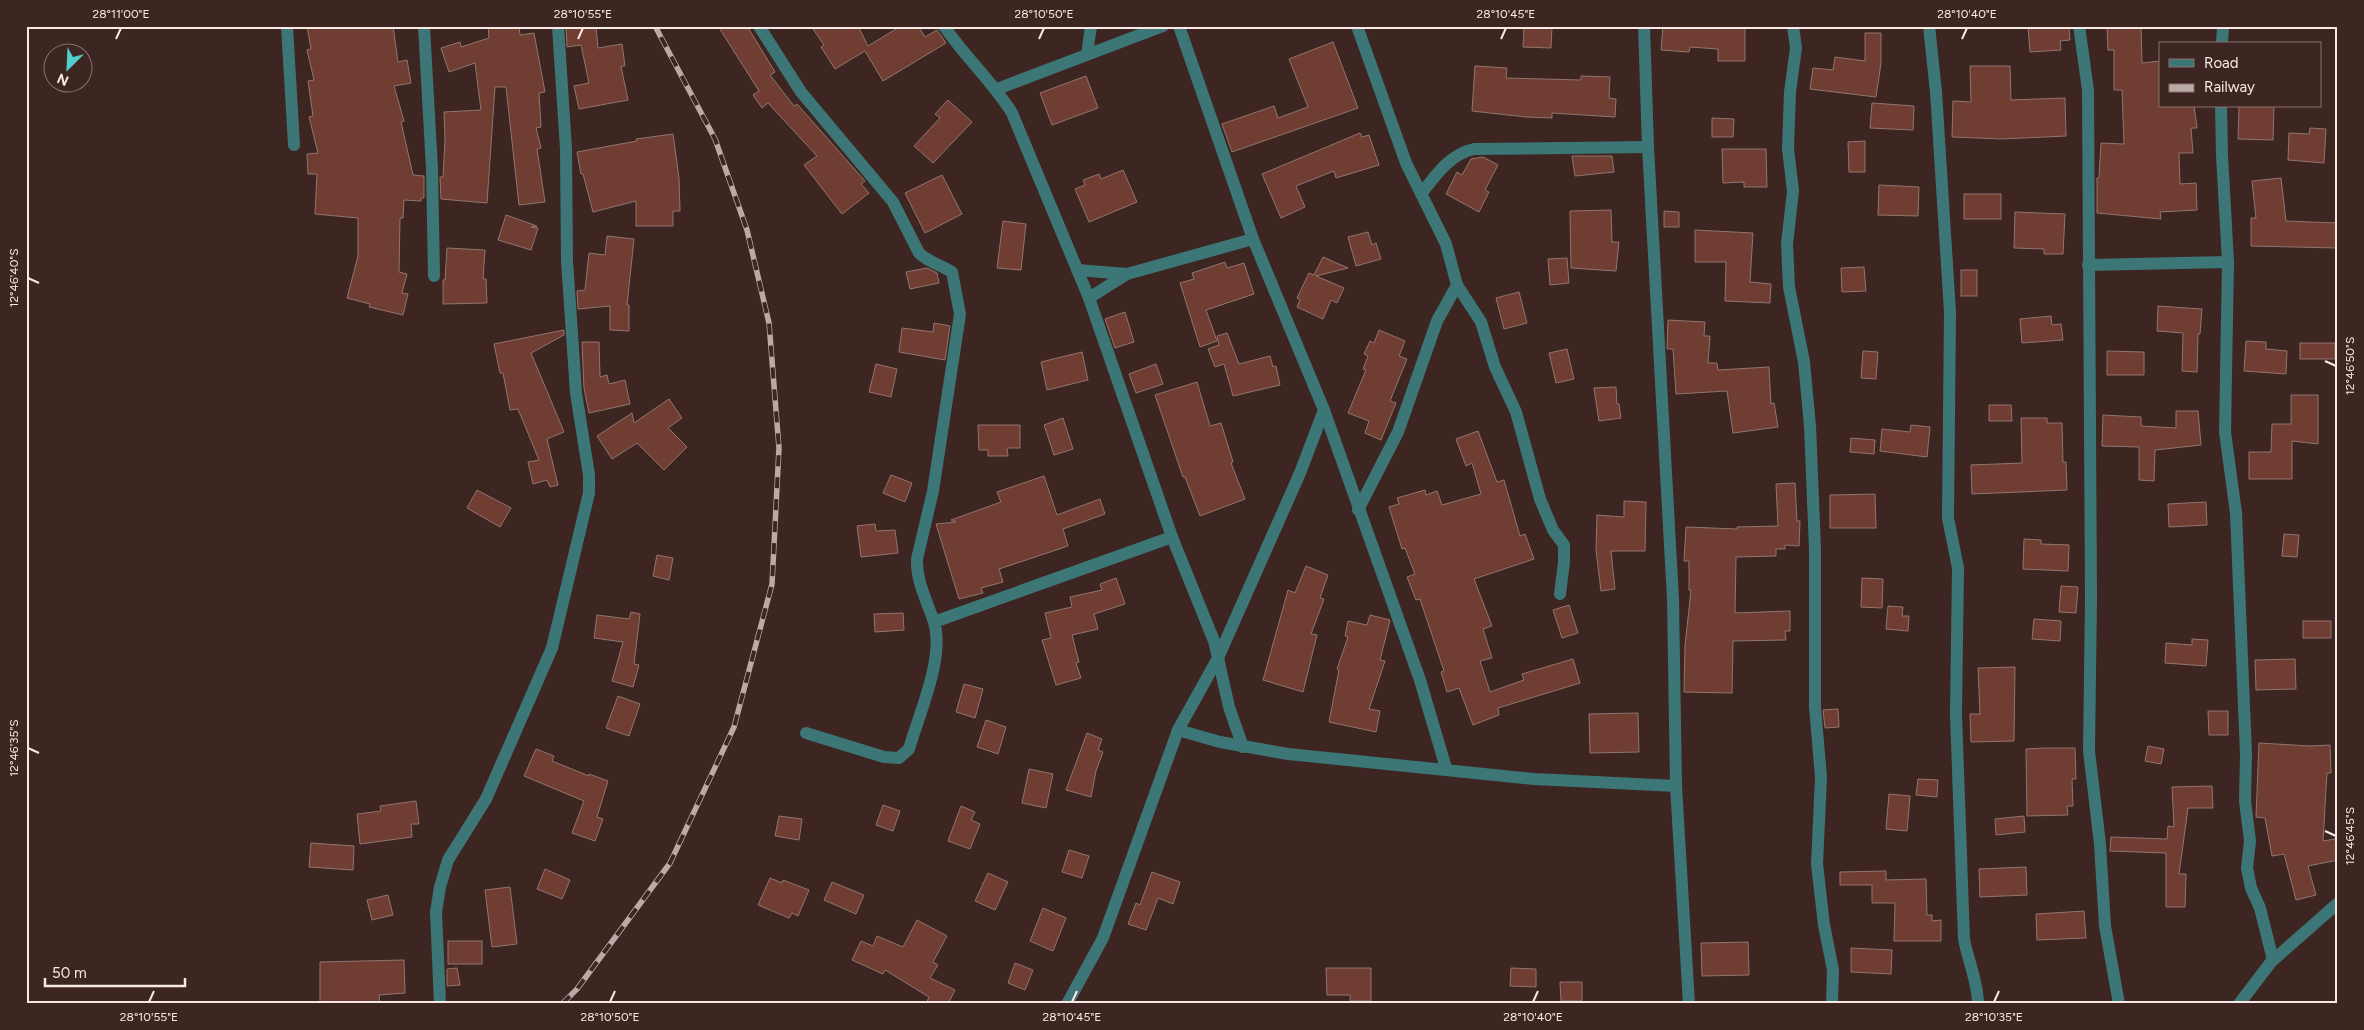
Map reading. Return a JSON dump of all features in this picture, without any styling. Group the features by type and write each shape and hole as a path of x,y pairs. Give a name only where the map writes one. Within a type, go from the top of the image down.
{"street":[{"path":"287,26 294,145"},
{"path":"424,26 432,169 434,276"},
{"path":"440,1004 436,912 440,887 448,860 486,799 552,648 589,493 589,475 576,393 567,261 566,148 558,26"},
{"path":"759,26 801,92 893,202 918,254 952,272 957,288 960,314 933,491 917,568 928,610 934,622 936,657 909,749 899,758 884,757 806,732"},
{"path":"944,26 957,45 997,89 1012,113 1089,298 1172,538 1214,641 1229,707 1243,747"},
{"path":"1088,54 1092,26"},
{"path":"997,89 1163,26"},
{"path":"1179,26 1253,239 1324,410 1420,680 1446,768"},
{"path":"1357,26 1406,163 1446,244 1456,284 1481,322 1496,367 1516,412 1540,499 1553,530 1564,545 1560,594"},
{"path":"1644,26 1648,148 1673,599 1676,786 1689,1004"},
{"path":"1793,26 1796,48 1790,92 1788,149 1793,191 1788,244 1789,278 1804,362 1810,426 1815,549 1815,707 1821,777 1817,864 1824,925 1833,970 1832,1004"},
{"path":"1929,26 1936,92 1950,312 1948,518 1958,568 1956,714 1964,939 1978,990 1978,1004"},
{"path":"2079,26 2088,90 2091,598 2089,751 2100,844 2105,926 2119,1004"},
{"path":"2222,42 2223,26"},
{"path":"2222,108 2222,155 2228,262 2225,432 2236,513 2246,754 2245,801 2250,841 2247,868 2251,888 2260,908 2273,960"},
{"path":"1421,194 1450,160 1462,151 1474,149 1648,148"},
{"path":"1089,298 1127,274 1253,239"},
{"path":"2088,265 2228,262"},
{"path":"1077,270 1127,274"},
{"path":"1358,510 1398,432 1437,321 1456,284"},
{"path":"1067,1004 1103,938 1178,730 1218,658 1300,473 1324,410"},
{"path":"934,622 1172,538"},
{"path":"1178,730 1243,747 1288,754 1446,768 1534,779 1676,786"},
{"path":"2239,1004 2273,960 2338,903"}],"building":[{"path":"307,26 393,26 398,62 407,60 411,83 394,86 404,121 401,122 413,175 424,176 424,198 421,198 421,201 404,200 403,218 400,218 399,272 407,274 402,293 408,294 403,315 369,307 370,304 347,298 358,256 358,218 315,214 317,174 308,174 307,154 318,153 309,117 313,116 308,81 314,80 307,50 311,49"},
{"path":"488,26 519,26 520,35 534,33 545,92 539,93 541,127 536,128 541,148 537,149 545,202 519,205 506,87 495,87 487,203 441,199 440,177 443,177 445,140 444,112 481,110 475,63 449,72 441,48 460,42 461,47 489,38"},
{"path":"566,26 596,26 598,48 622,44 625,66 621,66 628,100 579,109 574,86 589,83 581,45 567,47"},
{"path":"718,26 747,26 775,72 770,75 794,106 797,104 865,181 861,184 869,193 842,214 804,165 817,156 768,103 762,108 753,95 759,91"},
{"path":"811,26 858,26 868,46 901,26 918,26 925,37 937,30 946,43 883,81 865,51 835,69 821,47 824,45"},
{"path":"1524,26 1552,26 1551,48 1523,47"},
{"path":"1663,26 1745,27 1745,61 1718,61 1718,49 1690,47 1689,52 1661,50"},
{"path":"2028,26 2069,26 2070,40 2060,41 2061,50 2030,52"},
{"path":"2107,26 2141,26 2142,63 2159,61 2159,108 2194,108 2197,128 2191,128 2193,153 2179,153 2180,184 2196,183 2197,210 2160,212 2161,219 2097,213 2097,178 2099,178 2101,143 2124,144 2122,90 2114,90 2114,50 2108,50"},
{"path":"1865,33 1881,33 1881,63 1876,97 1810,89 1813,68 1833,70 1835,57 1865,61"},
{"path":"1333,42 1358,108 1232,152 1222,124 1274,106 1278,118 1308,107 1289,59"},
{"path":"1475,66 1507,68 1506,78 1581,80 1581,76 1610,77 1609,98 1616,99 1615,117 1552,113 1552,118 1526,117 1472,111"},
{"path":"1970,66 2010,66 2011,100 2065,98 2066,136 2002,139 1952,137 1953,101 1971,102"},
{"path":"1086,76 1098,108 1052,125 1040,93"},
{"path":"948,100 972,122 933,163 914,146 940,118 935,114"},
{"path":"1872,103 1914,106 1913,130 1870,128"},
{"path":"2239,108 2274,108 2273,140 2238,139"},
{"path":"1712,118 1734,119 1733,137 1712,137"},
{"path":"2310,128 2326,129 2324,163 2288,160 2289,133 2309,134"},
{"path":"1360,133 1362,137 1369,135 1379,165 1336,178 1334,171 1296,186 1305,207 1281,218 1262,174"},
{"path":"673,134 679,178 680,211 673,211 673,226 636,226 636,201 593,212 583,174 581,174 577,152 637,141 636,139"},
{"path":"1865,141 1865,172 1849,172 1848,142"},
{"path":"1722,149 1766,149 1767,187 1744,187 1744,182 1723,183"},
{"path":"1572,156 1612,156 1614,172 1575,176"},
{"path":"1483,157 1498,165 1485,190 1489,192 1479,212 1446,194 1457,172 1462,175 1471,159"},
{"path":"1123,170 1137,202 1089,222 1075,189 1085,185 1083,180 1099,174 1101,179"},
{"path":"942,175 962,214 925,233 905,193"},
{"path":"2281,178 2286,221 2338,223 2337,248 2251,246 2251,218 2256,218 2252,181"},
{"path":"1879,185 1919,187 1918,216 1878,215"},
{"path":"1964,194 2001,194 2001,219 1964,219"},
{"path":"1611,210 1612,242 1619,242 1616,271 1571,268 1570,211"},
{"path":"1664,211 1679,212 1679,227 1664,227"},
{"path":"2015,212 2065,214 2063,254 2044,254 2044,249 2014,248"},
{"path":"506,215 537,226 531,227 538,228 531,250 498,240"},
{"path":"1003,221 1026,224 1021,270 997,268"},
{"path":"1695,230 1753,233 1750,282 1771,284 1770,303 1725,301 1726,262 1695,262"},
{"path":"1368,232 1372,245 1376,243 1381,259 1356,266 1348,237"},
{"path":"607,236 634,239 627,305 629,305 629,331 610,330 610,306 578,309 577,291 585,290 589,253 605,255"},
{"path":"447,248 485,250 483,279 486,279 487,303 443,304 443,280 445,280"},
{"path":"1323,257 1348,268 1316,276 1344,288 1337,303 1331,300 1323,319 1297,307 1300,300 1297,298 1309,273 1314,275"},
{"path":"1567,258 1569,283 1550,285 1548,259"},
{"path":"1225,262 1227,268 1244,263 1254,294 1206,310 1217,341 1200,347 1180,283 1194,279 1192,273"},
{"path":"1864,267 1866,291 1842,292 1841,268"},
{"path":"927,268 937,273 939,283 910,289 906,272"},
{"path":"1961,270 1977,270 1977,296 1961,296"},
{"path":"1519,292 1527,323 1504,329 1496,298"},
{"path":"2158,306 2202,309 2200,334 2198,334 2197,372 2182,371 2183,333 2157,331"},
{"path":"1125,312 1134,342 1115,348 1105,319"},
{"path":"2051,316 2052,325 2061,324 2063,340 2022,343 2020,319"},
{"path":"1668,320 1705,322 1704,336 1710,336 1708,363 1717,363 1718,370 1769,367 1771,404 1774,403 1778,427 1733,433 1727,391 1676,394 1673,349 1667,349"},
{"path":"934,323 950,326 945,360 899,352 902,328 933,332"},
{"path":"564,330 564,335 531,353 564,432 547,439 558,485 550,487 547,480 533,484 528,462 539,460 518,409 510,410 503,373 500,373 494,344"},
{"path":"1379,330 1405,341 1399,356 1407,359 1390,401 1396,403 1381,440 1365,433 1369,421 1348,413 1366,370 1363,369 1368,356 1364,354 1370,341 1374,343"},
{"path":"1227,333 1239,364 1270,356 1273,367 1276,366 1280,385 1233,396 1224,364 1215,367 1208,349 1219,345 1217,336"},
{"path":"2246,341 2266,342 2266,349 2287,351 2286,374 2244,371"},
{"path":"582,342 599,342 600,377 607,375 609,384 625,380 630,404 589,413 584,388"},
{"path":"2300,343 2335,343 2335,359 2300,359"},
{"path":"1567,349 1574,379 1556,383 1549,353"},
{"path":"1863,351 1878,352 1876,379 1861,378"},
{"path":"2107,351 2144,352 2144,375 2107,375"},
{"path":"1082,352 1088,380 1047,390 1041,362"},
{"path":"876,364 897,369 891,397 869,392"},
{"path":"1156,364 1163,384 1136,393 1129,374"},
{"path":"1197,382 1210,426 1221,423 1233,462 1231,463 1245,499 1200,516 1185,477 1183,477 1155,395"},
{"path":"1616,387 1617,404 1619,404 1621,418 1599,421 1594,388"},
{"path":"2291,395 2318,395 2318,444 2292,441 2292,479 2249,479 2249,452 2271,452 2272,424 2291,424"},
{"path":"669,399 682,418 668,428 687,447 664,470 637,443 612,459 597,436 632,413 634,423"},
{"path":"1989,405 2011,405 2012,421 1989,421"},
{"path":"2176,411 2198,411 2201,445 2155,450 2154,481 2139,480 2139,447 2102,446 2103,415 2141,417 2141,426 2176,428"},
{"path":"1063,418 1073,449 1054,455 1044,425"},
{"path":"2021,418 2047,418 2047,423 2062,423 2063,462 2066,462 2067,490 1972,494 1971,465 2022,463"},
{"path":"978,425 1020,425 1020,448 1007,448 1008,456 988,456 988,450 979,450"},
{"path":"1911,425 1930,427 1927,457 1880,451 1882,429 1910,432"},
{"path":"1478,431 1497,482 1504,480 1520,536 1525,534 1534,559 1474,579 1492,626 1483,629 1492,658 1480,661 1490,692 1524,680 1522,674 1573,659 1580,683 1498,708 1499,715 1473,725 1459,688 1447,692 1441,672 1444,671 1420,599 1416,600 1407,577 1415,574 1405,548 1402,549 1389,507 1399,504 1397,498 1425,490 1426,495 1437,491 1442,505 1481,494 1472,463 1466,466 1456,439"},
{"path":"1851,438 1875,440 1874,454 1850,452"},
{"path":"891,475 912,483 905,502 883,493"},
{"path":"1044,476 1057,515 1100,499 1105,514 1063,529 1068,546 999,569 1003,582 981,588 983,593 959,599 936,524 956,522 951,520 1001,502 997,492"},
{"path":"1795,483 1797,521 1800,521 1799,546 1785,545 1785,549 1776,549 1776,556 1736,557 1735,613 1790,611 1790,631 1785,631 1786,640 1733,641 1732,693 1684,692 1685,646 1691,590 1689,590 1689,561 1684,561 1686,527 1737,529 1737,527 1778,526 1776,484"},
{"path":"477,490 511,508 500,527 467,508"},
{"path":"1875,494 1876,528 1830,528 1830,495"},
{"path":"1624,501 1646,502 1645,551 1611,551 1615,589 1601,591 1596,550 1597,515 1624,517"},
{"path":"2206,502 2207,525 2169,527 2168,504"},
{"path":"875,524 876,531 895,530 898,553 861,557 857,526"},
{"path":"2284,534 2299,535 2297,557 2282,556"},
{"path":"2024,539 2041,540 2041,544 2069,545 2068,571 2023,569"},
{"path":"657,555 673,558 669,580 653,576"},
{"path":"1306,566 1328,575 1320,598 1324,599 1311,634 1317,635 1303,692 1263,680 1288,590 1295,593"},
{"path":"1116,578 1125,604 1094,614 1098,629 1072,635 1079,662 1076,663 1081,678 1056,685 1042,640 1051,638 1045,613 1072,607 1070,597 1102,590 1100,584"},
{"path":"1862,578 1883,579 1882,608 1861,607"},
{"path":"2061,586 2078,587 2076,613 2059,612"},
{"path":"1569,605 1578,633 1562,638 1553,610"},
{"path":"1888,606 1903,607 1902,616 1909,616 1908,631 1886,629"},
{"path":"631,612 640,614 634,664 639,665 633,687 612,681 623,642 594,638 597,615 629,619"},
{"path":"903,613 904,630 875,632 874,614"},
{"path":"1370,615 1390,620 1380,660 1385,661 1369,709 1380,711 1376,732 1329,722 1339,670 1337,669 1348,637 1345,636 1348,621 1367,625"},
{"path":"2034,619 2061,621 2060,641 2032,639"},
{"path":"2303,621 2331,621 2331,638 2303,638"},
{"path":"2192,639 2208,640 2206,666 2165,663 2166,643 2192,645"},
{"path":"2295,659 2296,689 2256,690 2255,660"},
{"path":"2015,667 2014,741 1971,742 1970,714 1980,714 1978,668"},
{"path":"964,684 983,689 975,718 956,712"},
{"path":"618,696 640,704 629,736 606,728"},
{"path":"1838,709 1839,727 1825,728 1823,710"},
{"path":"2208,711 2228,711 2228,735 2209,735"},
{"path":"1638,713 1639,752 1590,753 1589,714"},
{"path":"986,720 1006,727 998,754 977,747"},
{"path":"1087,733 1102,739 1098,750 1103,752 1096,771 1091,797 1066,790"},
{"path":"2259,743 2310,746 2330,745 2331,773 2327,773 2323,841 2335,839 2338,860 2308,866 2316,895 2296,900 2284,854 2272,856 2265,818 2256,817"},
{"path":"2148,746 2164,749 2161,764 2145,761"},
{"path":"2075,748 2076,779 2072,779 2073,806 2067,806 2068,815 2027,816 2026,749"},
{"path":"536,749 554,756 552,761 589,776 589,774 608,781 597,817 603,819 595,841 572,833 584,801 524,776"},
{"path":"1029,769 1053,774 1046,808 1022,803"},
{"path":"1918,779 1938,780 1937,797 1916,795"},
{"path":"2212,786 2213,808 2188,808 2179,874 2186,874 2185,907 2166,907 2166,853 2110,851 2111,837 2167,839 2168,826 2174,827 2172,787"},
{"path":"1889,794 1910,796 1907,831 1886,829"},
{"path":"416,801 419,824 411,824 412,837 360,844 357,814 381,811 380,806"},
{"path":"883,805 900,811 893,831 876,825"},
{"path":"961,806 975,812 971,820 980,824 970,849 948,841"},
{"path":"779,816 802,819 799,840 775,836"},
{"path":"2024,816 2025,832 1996,835 1995,819"},
{"path":"311,843 354,846 353,870 309,867"},
{"path":"1069,850 1089,856 1082,878 1062,872"},
{"path":"2026,867 2027,895 1980,897 1979,869"},
{"path":"545,869 570,880 562,899 537,889"},
{"path":"1886,871 1886,880 1926,879 1927,915 1932,915 1932,921 1941,920 1941,941 1894,941 1895,903 1872,903 1872,885 1840,885 1840,872"},
{"path":"1152,872 1180,882 1173,904 1158,898 1146,930 1128,924 1136,903 1140,905"},
{"path":"988,873 1008,882 995,910 975,901"},
{"path":"770,878 782,883 783,880 809,890 798,916 792,913 789,918 758,905"},
{"path":"832,882 864,895 856,914 824,900"},
{"path":"510,887 517,944 492,947 485,890"},
{"path":"388,895 393,915 372,920 367,900"},
{"path":"1043,908 1066,918 1053,951 1030,941"},
{"path":"2084,911 2086,938 2037,940 2036,914"},
{"path":"917,920 947,936 933,962 938,965 930,978 955,990 948,1004 926,1004 929,997 885,970 883,974 852,960 861,941 873,946 877,936 903,947"},
{"path":"448,941 482,941 482,964 448,964"},
{"path":"1748,942 1749,975 1702,976 1701,943"},
{"path":"1851,948 1892,950 1891,974 1851,972"},
{"path":"404,960 405,993 379,995 380,1004 320,1004 320,962"},
{"path":"1015,963 1033,970 1025,990 1008,983"},
{"path":"457,968 460,985 447,986 447,969"},
{"path":"1326,968 1371,968 1371,1001 1350,1001 1350,995 1327,995"},
{"path":"1511,968 1536,969 1536,987 1510,986"},
{"path":"1560,982 1582,982 1582,1001 1561,1001"}],"railway":[{"path":"562,1004 577,989 670,863 734,727 772,584 779,448 769,323 747,230 715,139 655,26"}]}
